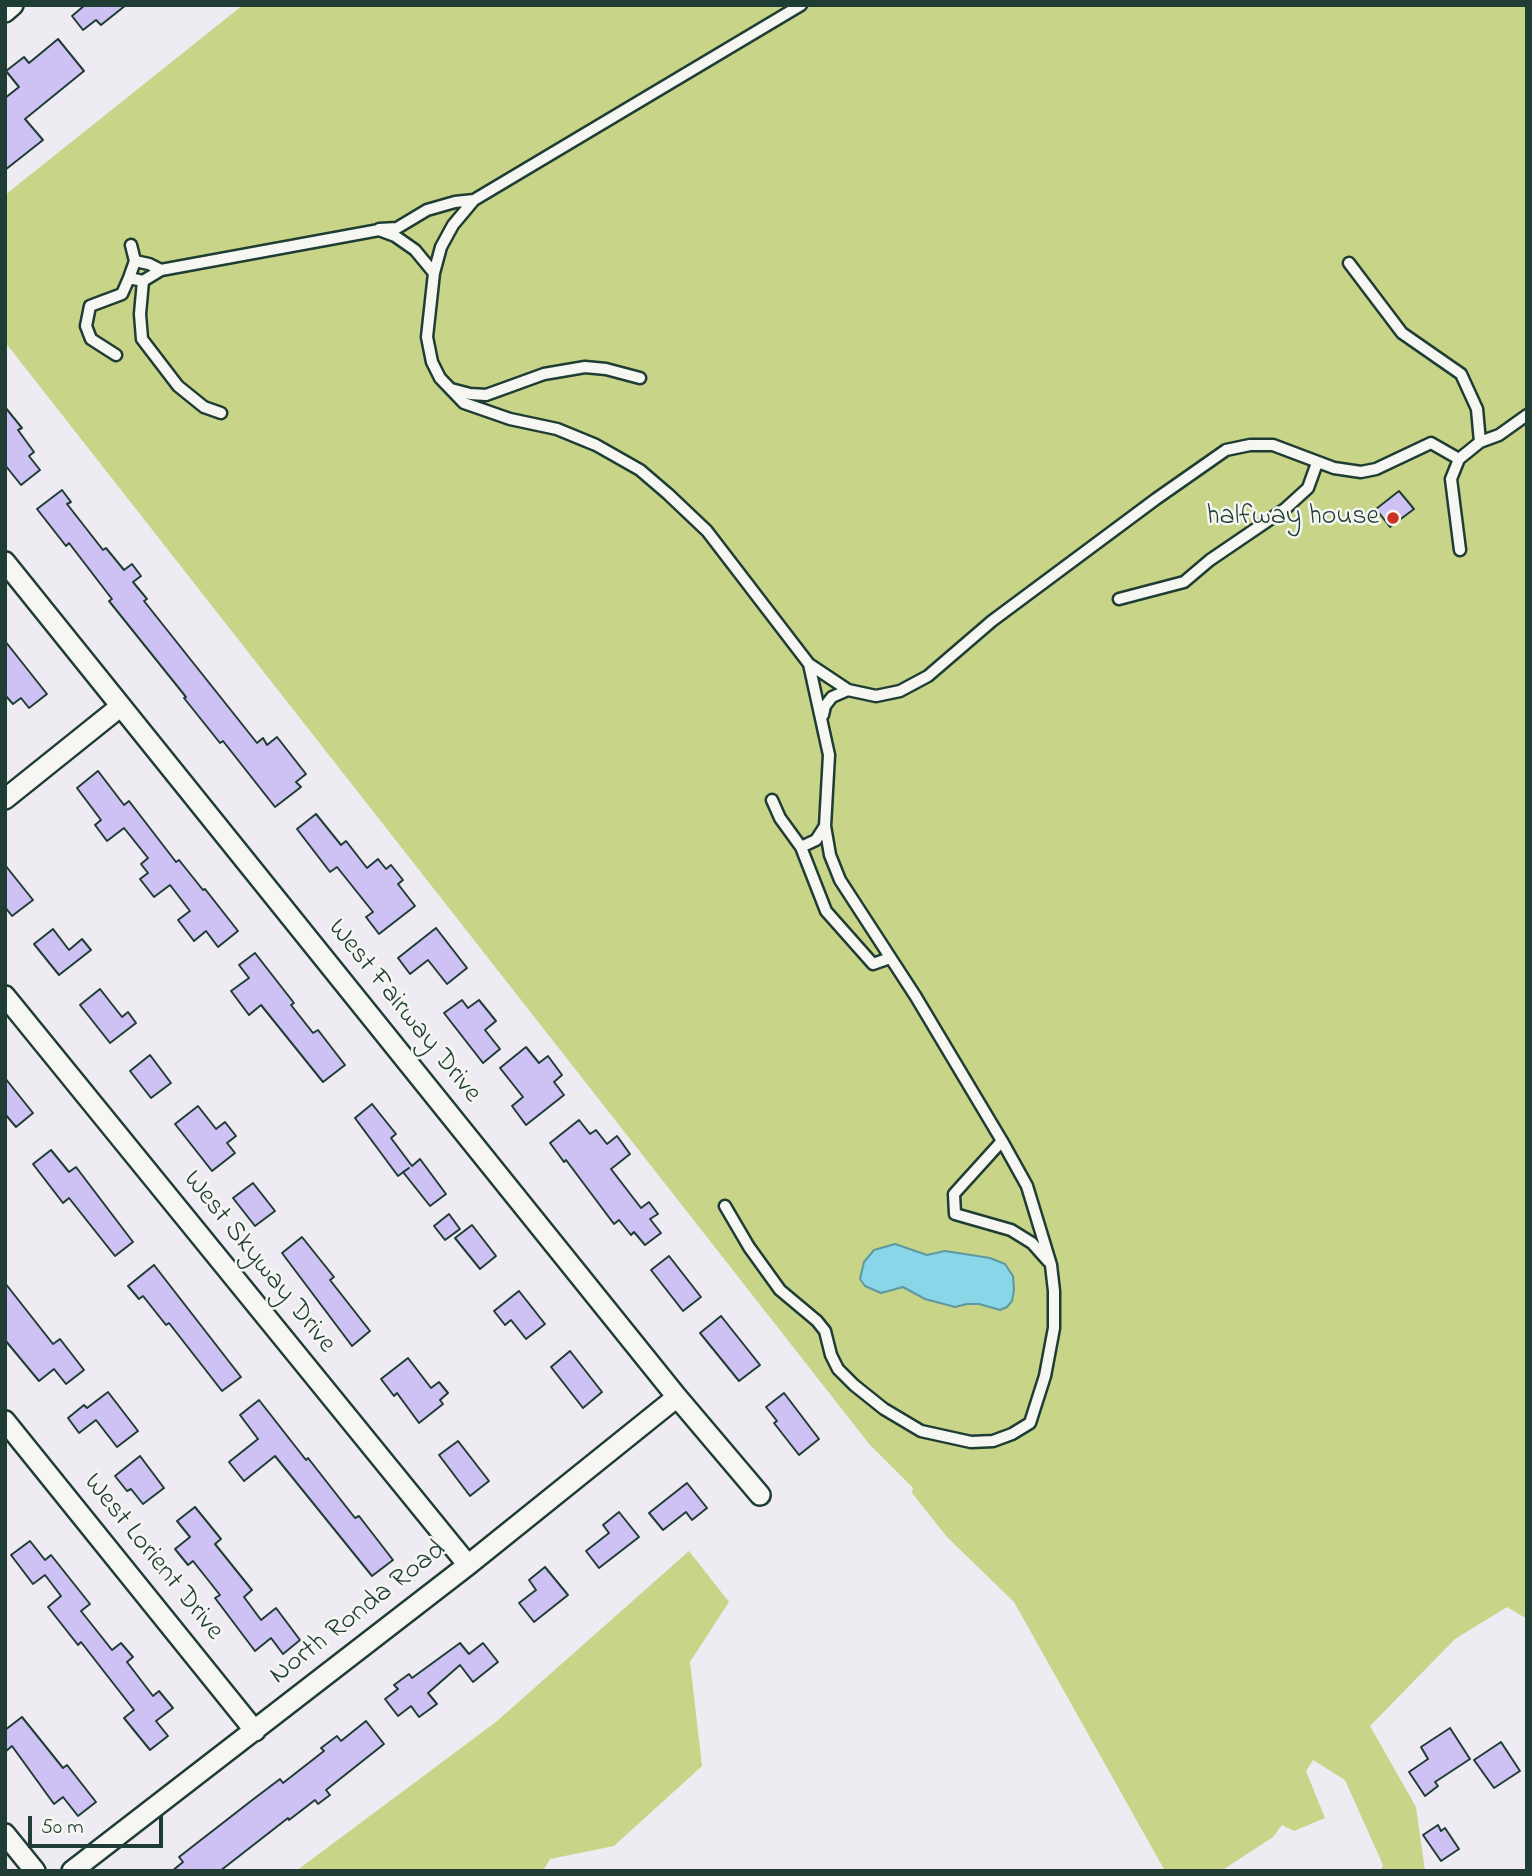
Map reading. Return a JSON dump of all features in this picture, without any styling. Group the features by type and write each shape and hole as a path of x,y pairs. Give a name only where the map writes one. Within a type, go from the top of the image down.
{"street":[{"path":"5,12 13,5"},
{"name":"West Fairway Drive","path":"5,562 677,1397 760,1495"},
{"path":"5,799 121,706"},
{"name":"West Skyway Drive","path":"5,996 468,1565"},
{"name":"North Ronda Road","path":"72,1871 468,1565 677,1397"},
{"name":"West Lorient Drive","path":"5,1421 255,1731"},
{"path":"5,1834 35,1871"}],"lane":[{"path":"801,5 474,200 453,225 442,247 434,273 427,337 440,378 464,403 510,419 557,429 596,445 640,470 707,531 809,664 848,690 876,696 900,691 928,677 1012,606 1226,450 1250,445 1273,445 1317,463 1361,472 1376,469 1432,443 1460,459"},
{"path":"129,278 144,281 162,270 397,228 427,210 454,202 474,200"},
{"path":"379,230 395,236 415,250 434,273"},
{"path":"117,355 91,339 86,326 90,306 122,294 135,261 131,245"},
{"path":"135,261 162,270"},
{"path":"1349,263 1402,332 1461,374 1477,409 1480,442"},
{"path":"144,281 140,314 142,338 178,386 204,407 222,413"},
{"path":"451,389 470,394 486,394 544,374 585,367 606,369 640,378"},
{"path":"1460,550 1451,479 1460,459 1480,442 1499,435 1527,415"},
{"path":"1119,599 1158,591 1184,582 1285,509 1307,488 1317,463"},
{"path":"725,1206 749,1247 780,1290 825,1331 831,1355 838,1368 884,1409 921,1431 971,1442 993,1441 1013,1434 1030,1423 1045,1376 1054,1328 1051,1265 1027,1186 916,997 840,880 830,855 825,826 829,755 809,664"},
{"path":"822,718 825,706 832,697 848,690"},
{"path":"772,800 780,818 801,847 826,911 873,964 890,958"},
{"path":"801,847 816,840 825,826"},
{"path":"1002,1142 954,1194 955,1214 1011,1230 1032,1242 1051,1265"}],"green space":[{"path":"243,5 1527,5 1527,1619 1507,1607 1455,1639 1370,1726 1416,1807 1425,1871 1381,1871 1383,1865 1345,1780 1313,1760 1306,1771 1325,1818 1294,1831 1282,1825 1273,1837 1221,1871 1165,1871 1014,1602 947,1537 912,1493 913,1488 870,1445 5,342 5,195"},
{"path":"689,1551 729,1602 690,1662 702,1766 614,1846 550,1859 543,1871 296,1871 496,1722"}],"water":[{"path":"895,1244 927,1255 945,1251 990,1258 1005,1264 1013,1276 1012,1301 1000,1310 979,1304 955,1307 925,1299 903,1287 881,1293 865,1286 860,1279 864,1262 874,1250"}],"building":[{"path":"85,5 126,5 101,25 96,20 83,30 72,16"},
{"path":"58,39 84,71 25,119 43,140 5,170 5,98 19,87 6,71 24,57 29,63"},
{"path":"5,407 22,428 18,430 34,452 29,456 40,470 21,485 5,465"},
{"path":"62,490 71,502 67,504 103,550 106,548 124,570 132,564 141,576 133,582 147,599 144,601 257,743 263,738 267,745 277,737 306,774 296,782 301,787 275,807 223,741 220,743 184,698 186,697 109,601 112,599 69,543 66,546 37,509"},
{"name":"halfway house","path":"1399,491 1414,509 1390,527 1376,509"},
{"path":"5,641 47,694 29,708 21,698 13,704 5,695"},
{"path":"98,771 124,805 129,801 176,862 179,860 238,931 218,947 206,931 194,941 178,920 190,911 170,885 154,897 140,879 148,873 141,864 148,858 124,828 107,841 95,825 101,820 77,788"},
{"path":"316,814 341,845 346,841 367,868 378,859 386,869 391,865 403,880 398,884 415,906 379,934 366,917 373,912 337,867 330,872 297,829"},
{"path":"5,865 33,900 12,916 5,907"},
{"path":"436,928 467,968 447,984 428,960 410,974 398,958"},
{"path":"53,929 69,950 82,939 91,950 59,975 34,944"},
{"path":"255,953 294,1003 291,1005 313,1033 318,1030 345,1065 323,1082 261,1005 249,1015 231,991 249,978 239,965"},
{"path":"100,989 122,1017 128,1012 136,1023 110,1043 80,1005"},
{"path":"462,1000 468,1008 479,1000 496,1021 485,1030 500,1049 483,1063 444,1013"},
{"path":"526,1047 539,1063 548,1056 562,1075 554,1082 564,1095 526,1125 512,1106 523,1097 500,1068"},
{"path":"150,1055 171,1083 151,1098 130,1071"},
{"path":"5,1078 33,1113 16,1127 5,1114"},
{"path":"372,1104 396,1134 391,1138 412,1166 420,1159 446,1194 430,1206 403,1172 398,1176 355,1118"},
{"path":"198,1106 216,1129 225,1122 236,1136 227,1143 235,1153 212,1171 175,1124"},
{"path":"579,1120 590,1134 596,1130 607,1144 617,1136 630,1154 611,1169 641,1208 649,1202 658,1214 650,1219 661,1233 645,1245 634,1232 631,1235 619,1220 614,1224 550,1143"},
{"path":"51,1150 69,1172 76,1167 133,1242 115,1256 69,1198 63,1203 33,1164"},
{"path":"253,1183 275,1211 255,1226 233,1198"},
{"path":"449,1214 460,1229 445,1240 434,1226"},
{"path":"472,1225 496,1256 480,1269 455,1238"},
{"path":"302,1237 334,1277 330,1280 370,1331 352,1346 282,1253"},
{"path":"669,1256 701,1297 683,1311 651,1270"},
{"path":"154,1265 241,1377 222,1391 169,1323 166,1325 143,1296 139,1299 128,1286"},
{"path":"5,1283 53,1344 60,1339 84,1370 66,1384 54,1369 39,1381 5,1340"},
{"path":"519,1291 545,1324 526,1339 511,1320 505,1325 494,1311"},
{"path":"721,1316 760,1365 739,1381 700,1333"},
{"path":"570,1351 602,1392 583,1408 551,1367"},
{"path":"408,1358 431,1388 439,1382 448,1393 440,1400 443,1404 419,1423 397,1393 394,1396 381,1379"},
{"path":"108,1392 138,1431 117,1447 96,1420 79,1433 68,1418 84,1405 87,1408"},
{"path":"784,1393 819,1439 799,1455 774,1423 777,1421 766,1407"},
{"path":"259,1400 306,1460 308,1458 355,1518 359,1516 393,1560 372,1576 275,1456 244,1481 229,1462 258,1439 240,1415"},
{"path":"458,1441 489,1481 470,1496 439,1455"},
{"path":"140,1456 164,1488 143,1504 131,1489 127,1491 115,1476"},
{"path":"687,1483 707,1508 692,1520 686,1512 663,1530 649,1513"},
{"path":"195,1507 221,1539 215,1544 252,1590 244,1597 261,1620 276,1608 300,1640 283,1654 271,1638 255,1651 215,1598 220,1595 193,1561 188,1565 175,1549 190,1537 177,1521"},
{"path":"619,1512 639,1537 599,1568 586,1551 609,1533 603,1525"},
{"path":"30,1541 45,1560 51,1555 90,1604 81,1611 112,1650 121,1643 133,1657 127,1662 153,1696 159,1691 173,1708 156,1721 168,1736 150,1750 124,1718 134,1710 81,1642 78,1645 48,1607 61,1596 45,1575 33,1584 11,1555"},
{"path":"545,1567 568,1595 534,1622 519,1603 536,1590 529,1580"},
{"path":"460,1643 469,1654 483,1643 498,1662 473,1682 460,1665 428,1693 437,1704 419,1717 411,1706 398,1716 385,1699 398,1689 394,1685 409,1674 412,1678"},
{"path":"22,1717 63,1768 67,1765 96,1802 78,1816 63,1797 54,1804 12,1746 5,1752 5,1730"},
{"path":"366,1721 384,1744 326,1790 330,1795 318,1804 315,1800 289,1820 288,1818 220,1871 172,1871 183,1862 179,1857 251,1801 280,1779 283,1783 324,1751 321,1748 337,1736 341,1741"},
{"path":"1450,1728 1470,1759 1435,1782 1438,1786 1425,1796 1409,1772 1428,1759 1421,1747"},
{"path":"1501,1742 1520,1771 1494,1788 1474,1760"},
{"path":"1438,1825 1441,1831 1445,1828 1459,1849 1441,1861 1423,1835"}],"place":[{"name":"halfway house","path":"1393,518"}]}
